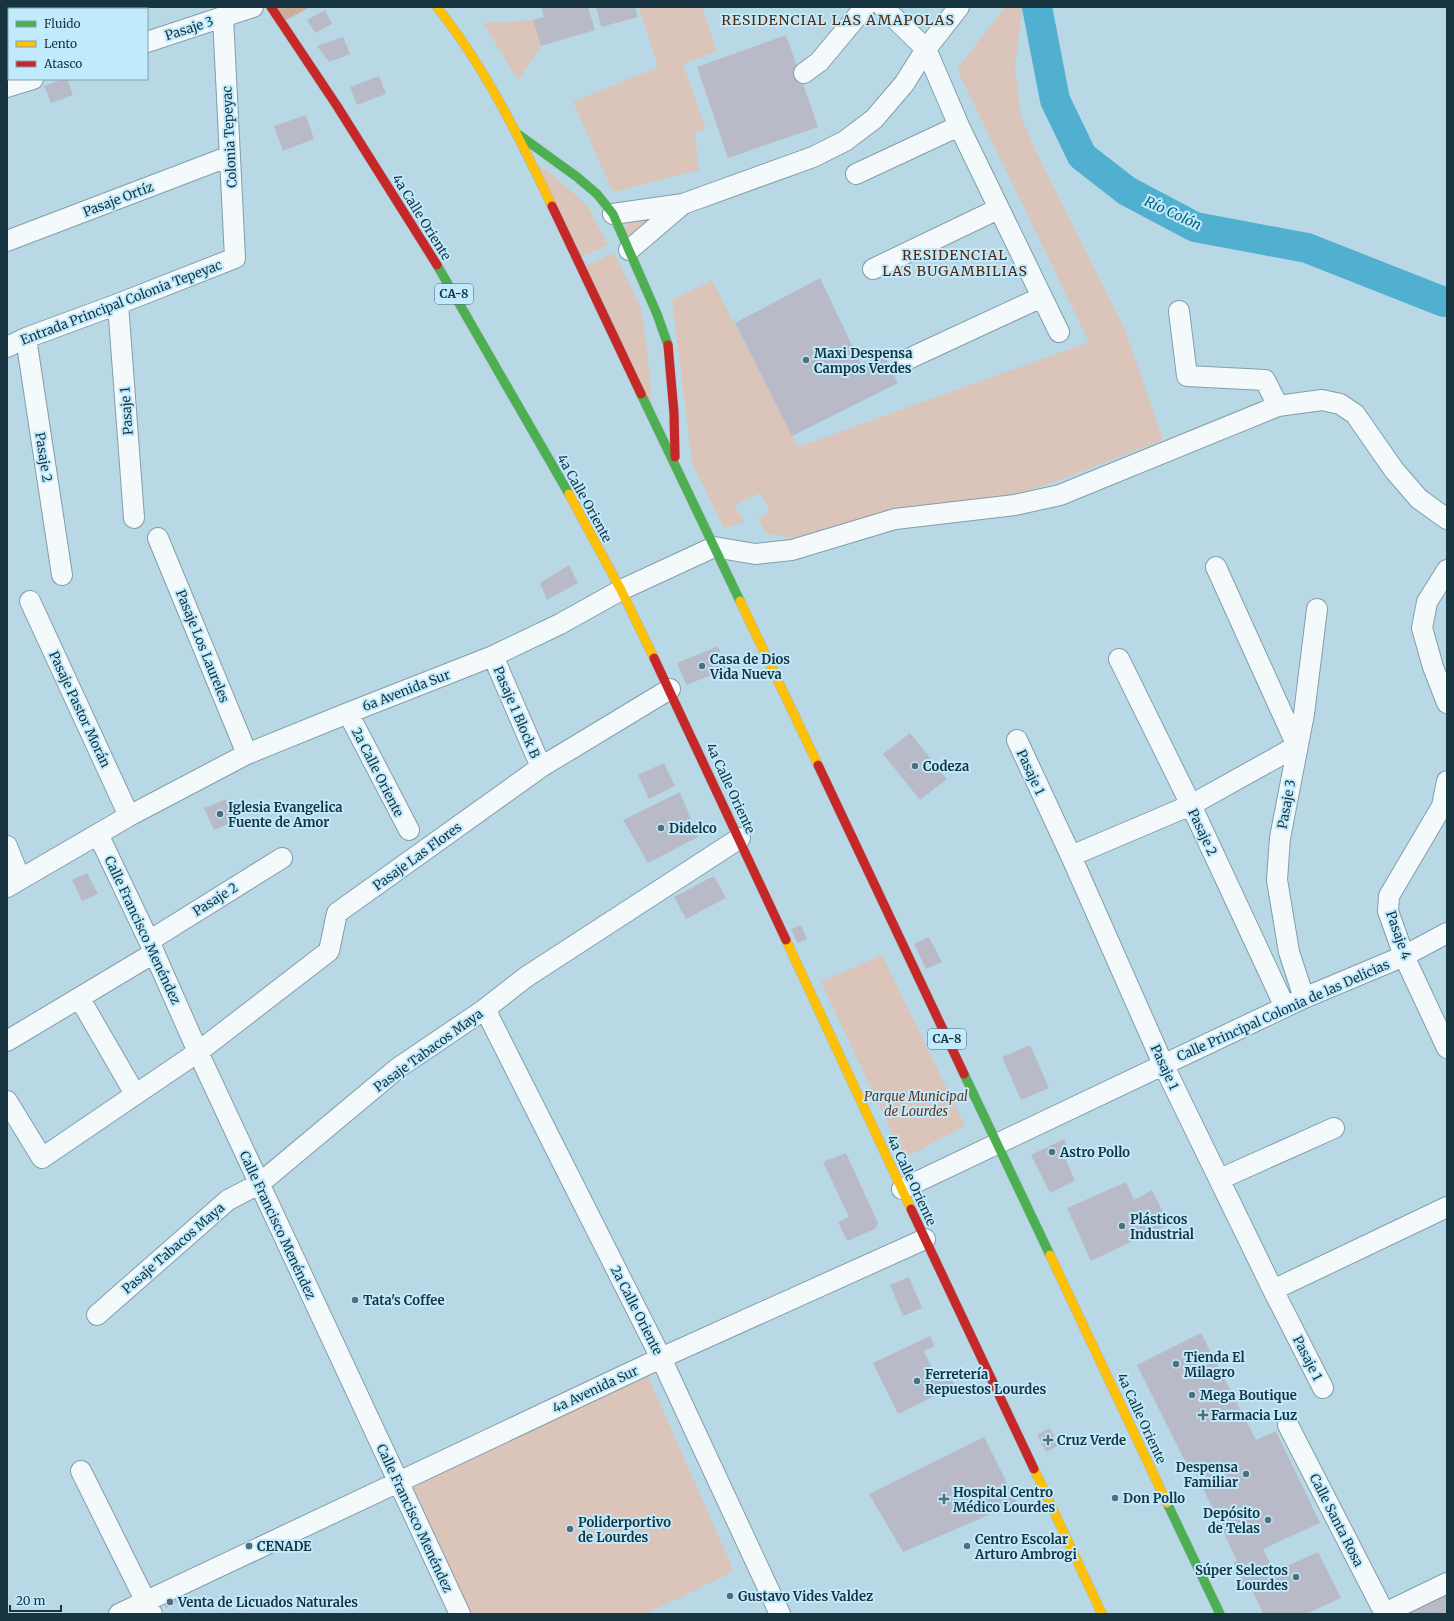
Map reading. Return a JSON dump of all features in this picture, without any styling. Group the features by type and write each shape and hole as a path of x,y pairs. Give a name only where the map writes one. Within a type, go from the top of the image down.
{"highway":[{"name":"4a Calle Oriente","path":"271,7 345,118 428,248 550,460 621,590 670,689 740,838 924,1239 1102,1614"},
{"name":"4a Calle Oriente","path":"437,7 470,52 491,85 516,133 675,464 1220,1614"},
{"path":"516,133 577,177 597,194 613,214 621,249 657,314 668,344 674,413 675,464"}],"street":[{"name":"Pasaje 3","path":"148,42 253,7"},
{"path":"804,73 819,62 865,7"},
{"path":"883,7 926,49 959,126 998,209 1059,332"},
{"path":"613,214 683,204 813,157 845,141 874,119 904,84 926,49 959,7"},
{"name":"Colonia Tepeyac","path":"223,17 235,258"},
{"path":"7,87 29,80"},
{"path":"856,174 959,126"},
{"name":"Pasaje Ortíz","path":"7,241 230,156"},
{"path":"621,249 683,204"},
{"path":"873,269 998,209"},
{"name":"Entrada Principal Colonia Tepeyac","path":"7,347 26,338 235,258"},
{"path":"908,358 1042,297"},
{"name":"Pasaje 1","path":"118,304 134,518"},
{"path":"1179,311 1187,376 1265,380 1278,406"},
{"name":"Pasaje 2","path":"26,338 62,575"},
{"path":"714,547 755,554 792,550 895,519 1016,505 1060,496 1278,406 1322,400 1340,404 1355,414 1394,470 1419,499 1447,518"},
{"name":"Pasaje Los Laureles","path":"158,538 247,754"},
{"name":"6a Avenida Sur","path":"14,883 130,816 247,754 493,656 560,624 621,590 714,547"},
{"path":"1071,856 1190,805 1297,746 1216,567"},
{"path":"1447,570 1427,602 1422,628 1433,667 1447,703"},
{"name":"Pasaje Pastor Morán","path":"30,601 130,816"},
{"name":"Pasaje 3","path":"1304,998 1289,952 1277,880 1280,838 1304,714 1317,609"},
{"name":"Pasaje 1 Block B","path":"493,656 542,767"},
{"name":"Pasaje 2","path":"1120,659 1285,1007"},
{"name":"Pasaje Las Flores","path":"7,1101 42,1158 198,1052 329,951 337,913 542,767 670,689"},
{"name":"2a Calle Oriente","path":"348,713 409,830"},
{"name":"Pasaje 1","path":"1017,740 1071,856 1163,1064 1273,1290 1323,1388"},
{"name":"Pasaje 4","path":"1447,781 1445,805 1389,896 1388,911 1404,956 1447,1048"},
{"name":"Calle Francisco Menéndez","path":"98,834 259,1184 460,1614"},
{"name":"Pasaje Tabacos Maya","path":"97,1315 228,1200 259,1184 398,1068 485,1009 526,977 740,838"},
{"path":"7,846 14,883"},
{"name":"Pasaje 2","path":"7,1041 80,999 151,947 282,858"},
{"name":"Calle Principal Colonia de las Delicias","path":"902,1189 1304,998 1404,956 1447,933"},
{"path":"80,999 135,1094"},
{"name":"2a Calle Oriente","path":"485,1009 661,1358 780,1614"},
{"path":"1220,1179 1334,1128"},
{"path":"1273,1290 1446,1211"},
{"name":"4a Avenida Sur","path":"119,1614 149,1607 399,1482 661,1358 924,1239"},
{"name":"Calle Santa Rosa","path":"1288,1426 1384,1614"},
{"path":"81,1471 149,1607"},
{"path":"1384,1614 1447,1583"}],"path":[{"path":"594,258 621,249"}],"green space":[{"path":"639,7 702,7 717,51 683,64 706,129 695,133 699,170 613,192 573,102 658,67"},
{"path":"1005,7 1022,7 1015,66 1021,116 1038,156 1125,330 1163,440 1052,483 1013,495 896,511 795,538 766,534 758,518 770,511 760,493 734,505 745,522 724,528 692,463 672,300 712,280 798,447 1089,342 957,69"},
{"path":"533,20 541,46 518,80 483,23"},
{"path":"525,156 550,173 587,205 608,245 579,258"},
{"path":"662,211 664,216 624,240 618,229"},
{"path":"614,253 641,308 651,389 651,411 583,267"},
{"name":"Parque Municipal de Lourdes","path":"882,955 965,1126 904,1158 821,982"},
{"name":"Poliderportivo de Lourdes","path":"642,1363 734,1571 646,1614 470,1614 401,1487"}],"shaded area":[{"path":"277,7 310,7 286,20"}],"building":[{"path":"541,7 588,7 595,30 541,46 533,20 544,17"},
{"path":"596,7 635,7 638,17 601,27"},
{"path":"325,10 332,24 315,33 307,20"},
{"path":"786,35 818,127 728,158 697,67"},
{"path":"343,37 350,54 329,62 317,46"},
{"path":"7,55 8,55 8,80"},
{"path":"379,76 386,94 357,105 350,87"},
{"path":"60,80 67,80 73,95 51,103 44,86"},
{"path":"306,115 314,139 283,151 274,126"},
{"name":"Maxi Despensa Campos Verdes","path":"820,278 861,364 884,355 898,383 792,436 735,323"},
{"path":"569,565 578,583 547,600 540,583"},
{"name":"Casa de Dios Vida Nueva","path":"718,646 727,669 686,685 677,663"},
{"name":"Codeza","path":"910,733 947,779 920,800 883,754"},
{"path":"664,763 675,786 649,799 638,775"},
{"name":"Didelco","path":"680,792 698,837 648,863 623,820"},
{"name":"Iglesia Evangelica Fuente de Amor","path":"227,799 236,821 214,830 204,808"},
{"path":"87,873 98,894 82,901 72,880"},
{"path":"714,876 726,898 686,919 674,897"},
{"path":"801,925 807,939 797,943 791,929"},
{"path":"929,937 942,962 926,969 914,944"},
{"path":"1030,1045 1049,1088 1021,1100 1002,1057"},
{"path":"1064,1139 1069,1150 1063,1153 1075,1181 1050,1193 1031,1155"},
{"path":"846,1153 878,1223 875,1229 847,1241 838,1222 849,1217 823,1162"},
{"name":"Plásticos Industrial","path":"1126,1182 1134,1200 1152,1190 1169,1224 1091,1261 1067,1208"},
{"path":"909,1277 922,1308 903,1316 890,1285"},
{"path":"1201,1333 1256,1440 1276,1431 1320,1523 1263,1549 1274,1572 1318,1552 1341,1598 1306,1614 1263,1614 1249,1583 1244,1585 1234,1563 1237,1561 1194,1469 1190,1471 1137,1365"},
{"name":"Ferretería Repuestos Lourdes","path":"930,1336 935,1346 924,1351 935,1375 947,1369 955,1386 898,1414 873,1363"},
{"name":"Cruz Verde","path":"1050,1428 1059,1445 1046,1452 1037,1435"},
{"name":"Hospital Centro Médico Lourdes","path":"984,1437 1018,1505 991,1514 903,1552 869,1494"},
{"path":"1447,1586 1447,1614 1404,1614"},
{"name":"Venta de Licuados Naturales","path":"174,1597 178,1602 166,1608 163,1602"}],"waterway":[{"name":"Río Colón","path":"1037,7 1055,100 1082,156 1127,191 1195,227 1307,248 1447,302"}],"traffic: fast":[{"path":"519,135 577,177 597,194 613,214 657,314 668,345"},
{"path":"437,265 569,494"},
{"path":"641,394 740,601"},
{"path":"964,1074 1050,1255"},
{"path":"1167,1503 1220,1614"}],"traffic: slow":[{"path":"437,7 471,54 486,78 527,154 552,206"},
{"path":"569,494 621,590 654,658"},
{"path":"740,601 818,765"},
{"path":"786,940 911,1209"},
{"path":"1050,1255 1167,1503"},
{"path":"1034,1469 1102,1614"}],"traffic: jam":[{"path":"271,7 337,106 437,265"},
{"path":"552,206 641,394"},
{"path":"668,345 674,413 675,457"},
{"path":"654,658 786,940"},
{"path":"818,765 964,1074"},
{"path":"911,1209 1034,1469"}],"place":[{"name":"Maxi Despensa Campos Verdes","path":"806,360"},
{"name":"Casa de Dios Vida Nueva","path":"702,666"},
{"name":"Codeza","path":"915,766"},
{"name":"Iglesia Evangelica Fuente de Amor","path":"220,814"},
{"name":"Didelco","path":"661,828"},
{"name":"Astro Pollo","path":"1052,1152"},
{"name":"Plásticos Industrial","path":"1122,1226"},
{"name":"Tata's Coffee","path":"355,1300"},
{"name":"Tienda El Milagro","path":"1176,1364"},
{"name":"Ferretería Repuestos Lourdes","path":"917,1381"},
{"name":"Mega Boutique","path":"1192,1395"},
{"name":"Farmacia Luz","path":"1203,1415"},
{"name":"Cruz Verde","path":"1048,1440"},
{"name":"Despensa Familiar","path":"1246,1474"},
{"name":"Don Pollo","path":"1115,1498"},
{"name":"Hospital Centro Médico Lourdes","path":"944,1499"},
{"name":"Depósito de Telas","path":"1268,1520"},
{"name":"Poliderportivo de Lourdes","path":"570,1529"},
{"name":"CENADE","path":"249,1546"},
{"name":"Centro Escolar Arturo Ambrogi","path":"967,1546"},
{"name":"Súper Selectos Lourdes","path":"1296,1577"},
{"name":"Gustavo Vides Valdez","path":"730,1596"},
{"name":"Venta de Licuados Naturales","path":"170,1602"}],"district":[{"name":"RESIDENCIAL LAS AMAPOLAS","path":"838,20"},
{"name":"RESIDENCIAL LAS BUGAMBILIAS","path":"955,264"}]}
